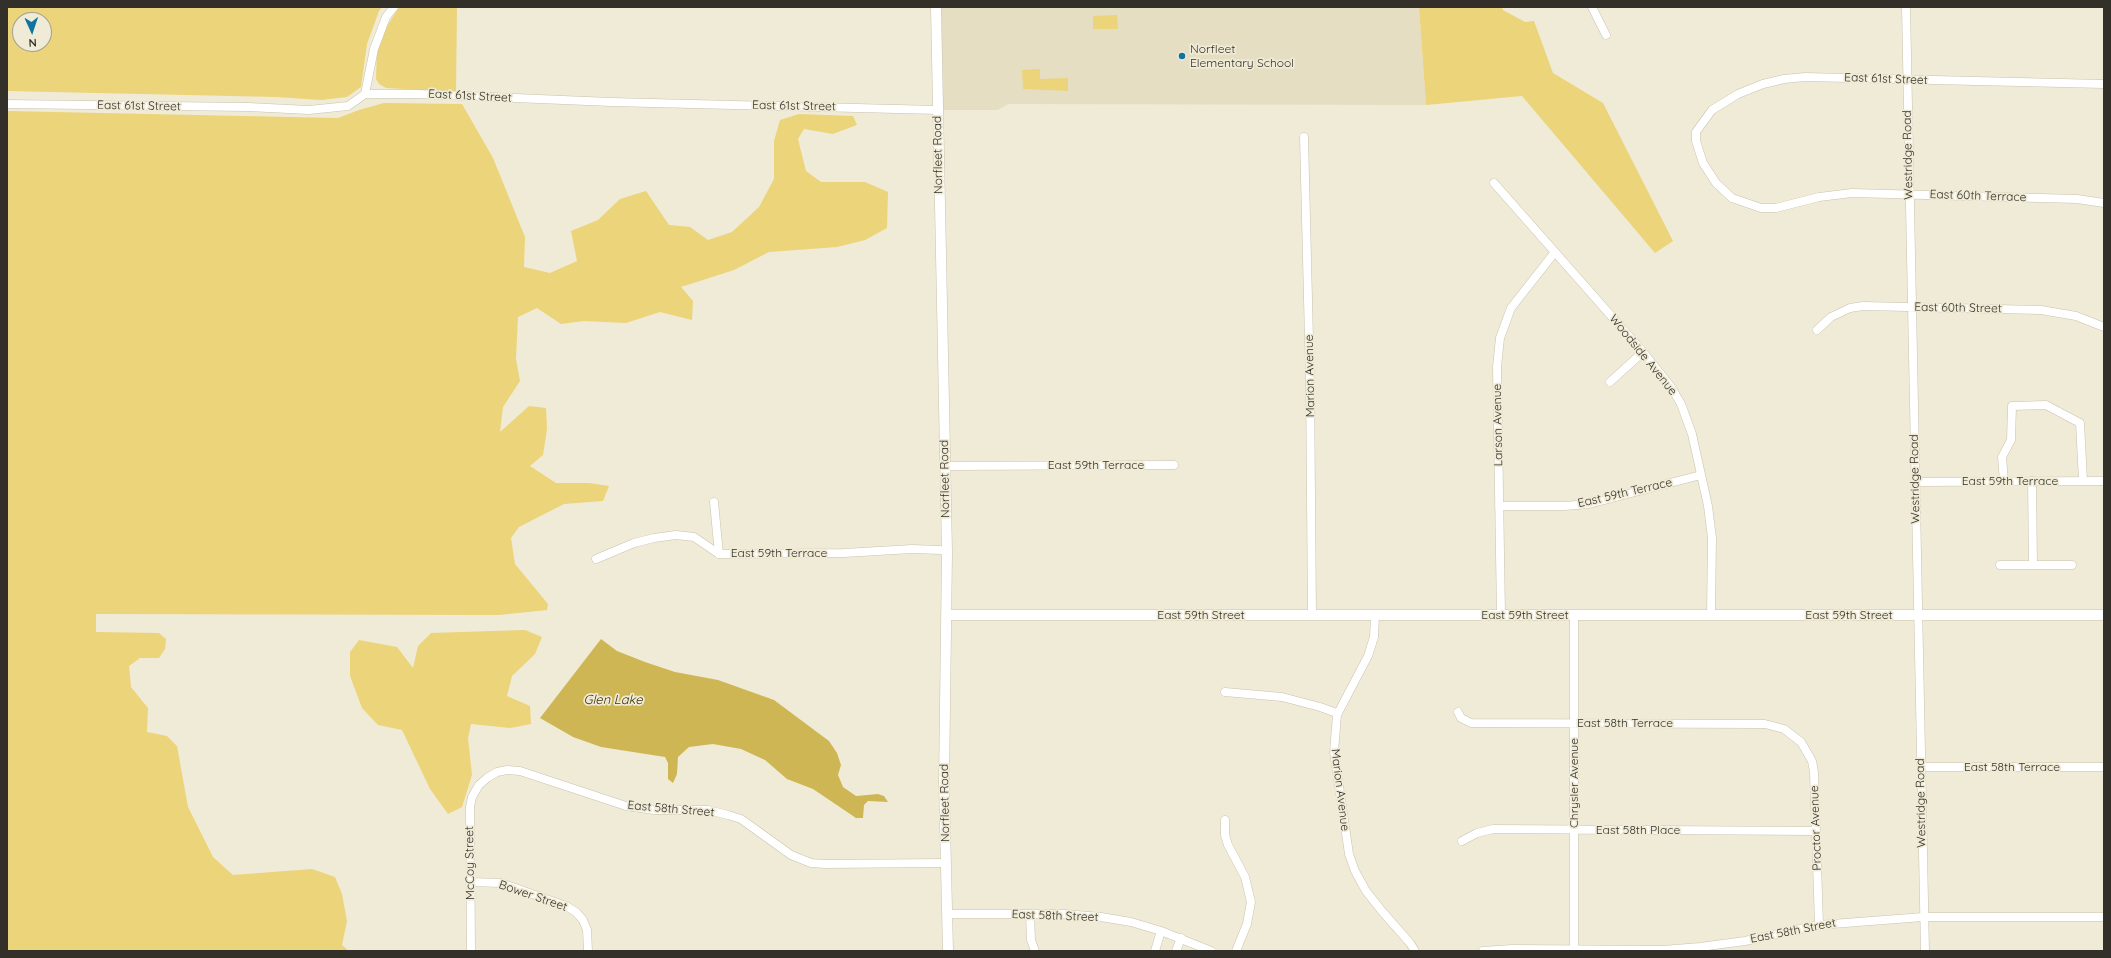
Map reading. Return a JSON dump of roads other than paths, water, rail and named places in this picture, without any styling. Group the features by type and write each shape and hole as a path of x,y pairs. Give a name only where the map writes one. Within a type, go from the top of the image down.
{"street":[{"path":"365,94 374,49 386,17 394,7"},
{"name":"Norfleet Road","path":"936,7 945,466 946,616 944,783 948,951"},
{"path":"1592,7 1606,35"},
{"name":"Westridge Road","path":"1906,7 1923,917 1925,951"},
{"name":"East 61st Street","path":"1696,141 1696,132 1712,110 1738,94 1763,84 1784,79 1805,77 2104,84"},
{"name":"East 61st Street","path":"7,104 248,107 309,110 348,106 365,94 419,94 611,102 938,110"},
{"name":"Marion Avenue","path":"1304,137 1310,380 1312,615"},
{"name":"East 60th Terrace","path":"1696,141 1703,163 1716,183 1732,198 1750,206 1776,208 1819,197 1852,193 2077,199 2104,203"},
{"name":"Woodside Avenue","path":"1494,183 1643,352 1671,387 1681,404 1692,434 1708,506 1712,538 1711,615"},
{"name":"Larson Avenue","path":"1501,615 1497,368 1500,338 1511,308 1555,252"},
{"name":"East 60th Street","path":"1817,330 1831,317 1850,308 1863,306 2041,310 2076,316 2104,327"},
{"path":"1610,382 1643,352"},
{"path":"2004,480 2002,458 2011,440 2012,406 2046,405 2080,423 2083,481"},
{"name":"East 59th Terrace","path":"945,466 1174,464"},
{"name":"East 59th Terrace","path":"1499,506 1564,506 1588,504 1701,475"},
{"name":"East 59th Terrace","path":"1915,482 2004,480 2104,481"},
{"path":"2032,481 2033,565"},
{"path":"714,502 719,554"},
{"name":"East 59th Terrace","path":"596,559 634,543 676,535 694,537 719,554 844,553 912,549 940,550 946,552"},
{"path":"2000,565 2072,565"},
{"name":"Marion Avenue","path":"1376,615 1374,637 1368,656 1337,715 1334,752 1348,854 1366,891 1415,951"},
{"name":"Chrysler Avenue","path":"1574,615 1574,951"},
{"name":"East 59th Street","path":"946,616 2104,615"},
{"path":"1225,692 1282,697 1320,707 1337,715"},
{"name":"East 58th Terrace","path":"1458,712 1461,718 1471,723 1766,724 1784,729 1795,736"},
{"name":"Proctor Avenue","path":"1795,736 1808,751 1812,761 1819,925"},
{"name":"East 58th Terrace","path":"1921,767 2104,767"},
{"name":"East 58th Street","path":"485,779 497,772 507,770 520,772 626,806 654,810 708,810 728,814 741,820 791,855 811,862 825,864 946,862"},
{"name":"McCoy Street","path":"471,951 470,807 472,797 479,785 485,779"},
{"path":"1225,820 1225,835 1228,846 1245,877 1251,902 1247,924 1236,951"},
{"name":"East 58th Place","path":"1462,841 1477,833 1493,829 1816,830"},
{"name":"Bower Street","path":"470,882 501,883 566,906 576,912 583,920 587,930 588,951"},
{"name":"East 58th Street","path":"947,914 1030,914 1101,917 1131,922 1161,931 1211,951"},
{"path":"1030,914 1031,940 1035,951"},
{"name":"East 58th Street","path":"1483,951 1512,949 1574,951 1700,947 1745,940 1819,925 1854,921 1923,917 2104,917"},
{"path":"1155,951 1161,931"},
{"path":"1176,951 1181,938"}],"water":[{"name":"Glen Lake","path":"601,639 617,651 645,662 675,672 718,680 774,700 829,741 837,753 841,765 838,775 843,787 856,796 878,794 884,796 888,802 868,801 864,805 863,818 856,818 813,789 787,779 765,760 741,749 713,744 689,747 678,757 677,774 673,783 668,779 668,763 665,757 601,747 573,737 540,718"}],"place":[{"name":"Norfleet Elementary School","path":"1182,56"}]}
